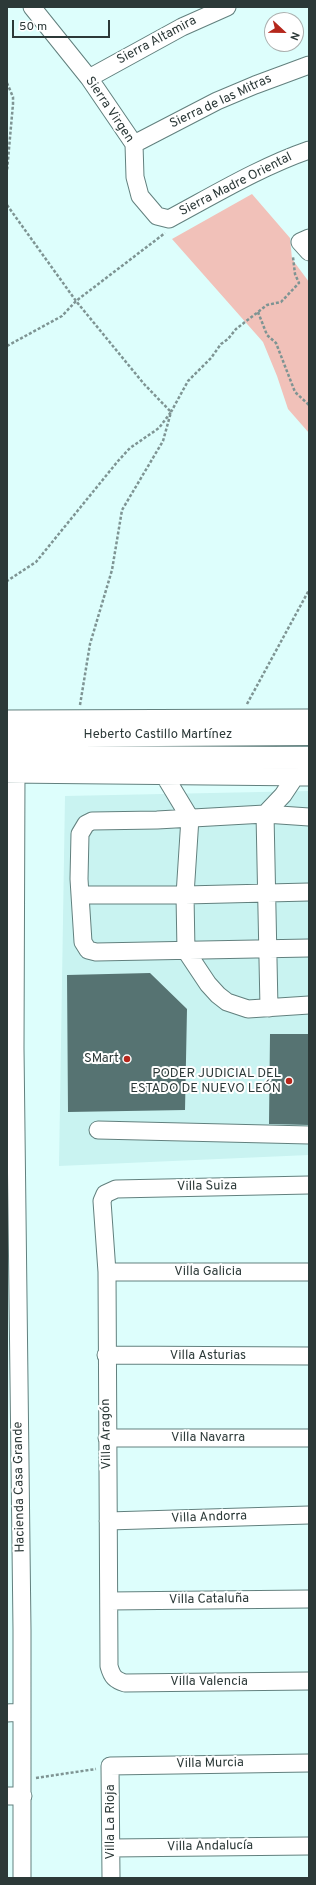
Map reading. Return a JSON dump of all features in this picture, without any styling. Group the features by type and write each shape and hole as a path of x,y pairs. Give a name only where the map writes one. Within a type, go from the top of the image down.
{"main road":[{"name":"Heberto Castillo Martínez","path":"11,747 309,734"},
{"name":"Heberto Castillo Martínez","path":"11,747 309,758"}],"street":[{"name":"Sierra Altamira","path":"89,78 182,27 227,7"},
{"name":"Sierra Virgen","path":"35,8 89,78 134,144 136,188 152,212 166,219"},
{"name":"Sierra de las Mitras","path":"134,144 218,101 309,64"},
{"name":"Sierra Madre Oriental","path":"166,219 245,178 292,156 309,150"},
{"path":"11,747 78,718 309,718"},
{"path":"11,747 164,776 302,777"},
{"name":"Hacienda Casa Grande","path":"11,747 14,1713 22,1878"},
{"path":"164,776 190,818 185,895 186,951 208,984 227,1002 248,1009 309,1005"},
{"path":"269,1008 265,814 302,777"},
{"path":"309,817 265,814 98,821 86,824 80,834 80,895 84,942 88,950 96,952 309,948"},
{"path":"80,895 185,895 309,892"},
{"path":"98,1130 309,1135"},
{"name":"Villa Suiza","path":"105,1194 116,1189 309,1185"},
{"name":"Villa Aragón","path":"105,1194 102,1201 107,1272 106,1355 109,1666 111,1676"},
{"name":"Villa Galicia","path":"107,1272 309,1272"},
{"name":"Villa Asturias","path":"106,1355 309,1356"},
{"name":"Villa Navarra","path":"107,1438 309,1438"},
{"name":"Villa Andorra","path":"108,1521 309,1515"},
{"name":"Villa Cataluña","path":"109,1601 309,1599"},
{"name":"Villa Valencia","path":"111,1676 125,1683 309,1681"},
{"name":"Villa Murcia","path":"110,1766 309,1763"},
{"name":"Villa La Rioja","path":"110,1766 111,1878"},
{"name":"Villa Andalucía","path":"111,1848 309,1846"}],"path":[{"path":"7,83 13,97 7,171"},
{"path":"7,205 76,301 144,384 171,412"},
{"path":"7,346 62,316 76,301 165,235 166,219"},
{"path":"7,581 36,562 118,461 130,448 159,428 171,412 188,381 211,358 236,329 267,305 281,302 299,283 295,274 293,253 306,244"},
{"path":"258,312 267,335 276,343 295,392 309,405"},
{"path":"78,718 90,644 112,570 122,510 163,441 171,412"},
{"path":"239,719 309,590"},
{"path":"17,1790 71,1774 110,1766"}],"shaded area":[{"path":"252,194 290,238 292,259 309,282 309,433 288,409 277,376 263,342 172,239"},
{"name":"SMart","path":"309,791 309,1155 59,1166 65,796"}],"building":[{"name":"SMart","path":"150,973 187,1009 185,1110 68,1112 67,975"},
{"name":"PODER JUDICIAL DEL ESTADO DE NUEVO LEÓN","path":"270,1034 309,1034 309,1125 269,1124"}],"place":[{"name":"SMart","path":"127,1059"},
{"name":"PODER JUDICIAL DEL ESTADO DE NUEVO LEÓN","path":"289,1081"}]}
